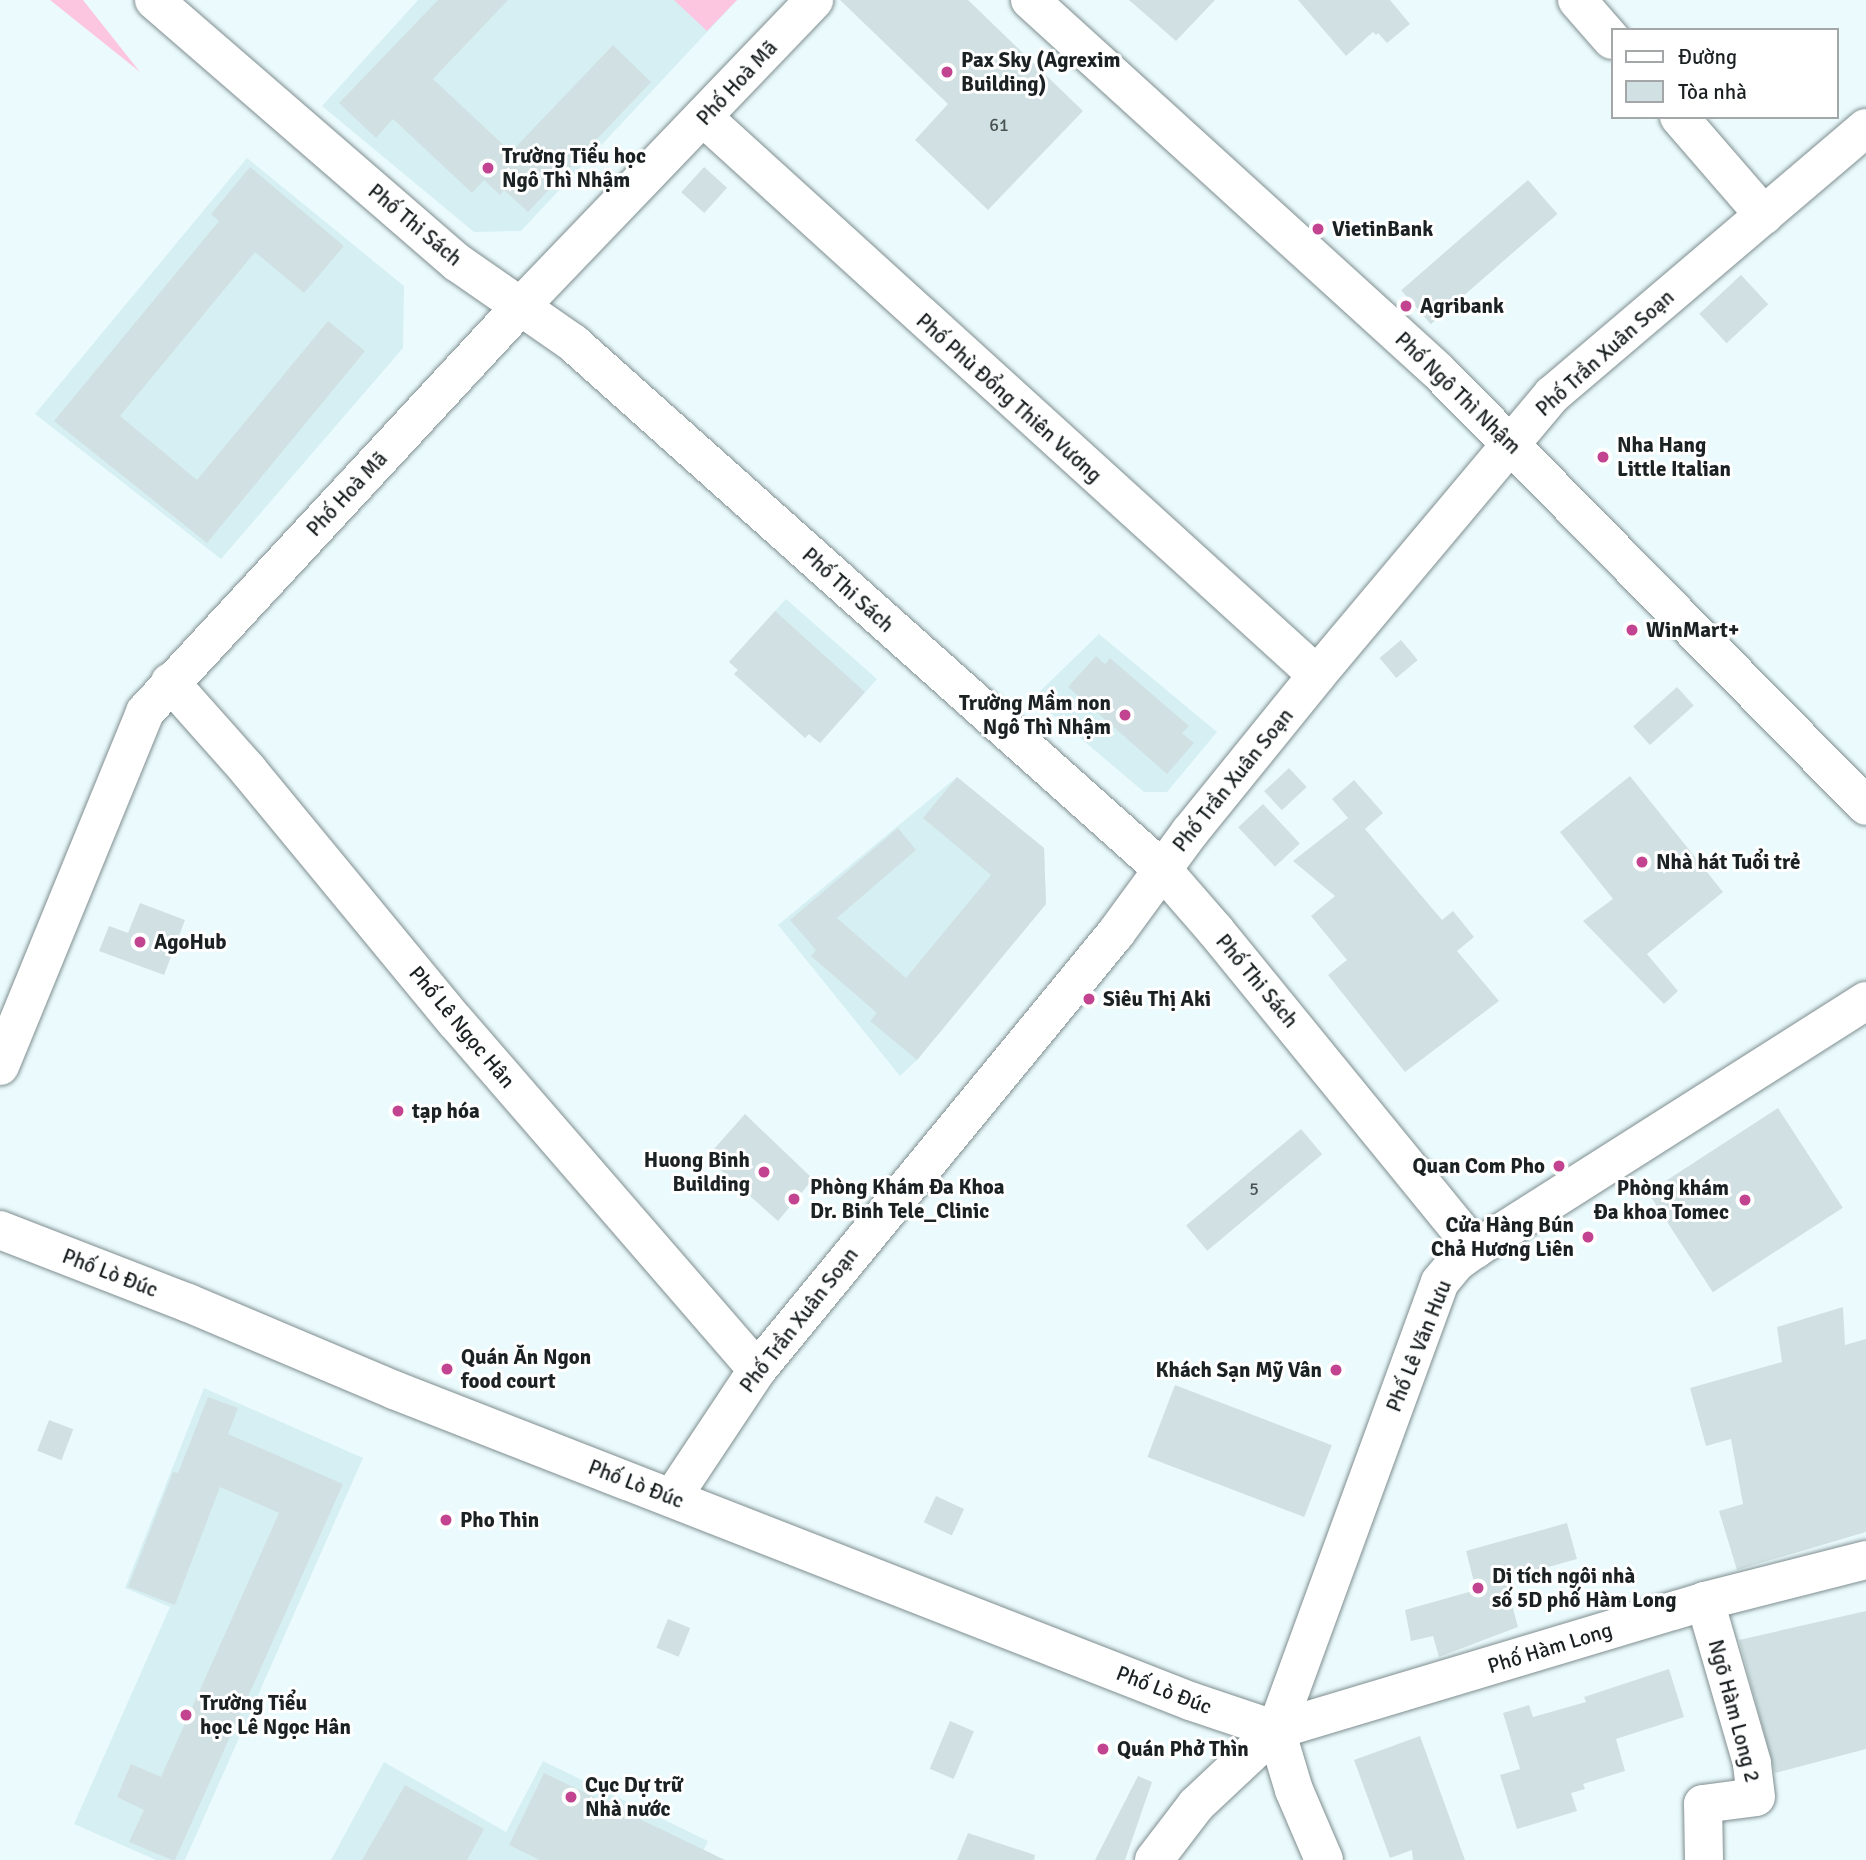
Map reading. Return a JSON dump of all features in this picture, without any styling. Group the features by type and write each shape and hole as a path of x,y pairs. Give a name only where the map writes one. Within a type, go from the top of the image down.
{"street":[{"name":"Phố Thi Sách","path":"154,0 458,263 573,343 1162,869 1232,950 1475,1249"},
{"name":"Phố Hoà Mã","path":"0,1066 130,742 145,712 522,305 704,118 814,0"},
{"name":"Phố Ngô Thì Nhậm","path":"1030,0 1438,372 1511,443 1866,806"},
{"path":"1577,0 1610,38"},
{"name":"Phố Phù Đổng Thiên Vương","path":"704,118 1317,675"},
{"path":"1680,119 1764,215"},
{"name":"Phố Trần Xuân Soạn","path":"673,1498 757,1370 1116,933 1162,869 1317,675 1552,395 1866,128"},
{"name":"Phố Lê Ngọc Hân","path":"170,682 248,770 456,1022 757,1370"},
{"name":"Phố Lê Văn Hưu","path":"1276,1730 1440,1282 1457,1262 1475,1249 1866,1001"},
{"name":"Phố Lò Đúc","path":"0,1230 188,1303 394,1390 1190,1701 1276,1730"},
{"name":"Phố Hàm Long","path":"1276,1730 1705,1601 1866,1560"},
{"name":"Ngõ Hàm Long 2","path":"1704,1860 1703,1804 1756,1797 1752,1763 1705,1601"},
{"path":"1154,1860 1196,1805 1276,1730 1294,1790 1324,1860"}],"shaded area":[{"path":"50,0 83,0 140,72"},
{"name":"Trường Tiểu học Ngô Thì Nhậm","path":"418,0 737,0 521,231 474,232 322,106"},
{"path":"674,0 737,0 707,31"},
{"path":"247,158 404,286 403,348 221,559 35,414"},
{"path":"786,599 877,679 820,743 734,674 738,670 729,662"},
{"name":"Trường Mầm non Ngô Thì Nhậm","path":"1099,634 1217,732 1167,792 1144,792 1033,698"},
{"path":"957,777 1044,848 1046,904 917,1060 900,1076 778,925"},
{"name":"Trường Tiểu học Lê Ngọc Hân","path":"204,1388 363,1458 185,1860 156,1860 74,1824 170,1607 125,1588"},
{"name":"Cục Dự trữ Nhà nước","path":"543,1761 708,1841 699,1860 331,1860 384,1762 506,1832"}],"building":[{"path":"438,0 508,0 433,79 511,152 613,45 651,82 528,212 504,190 500,195 484,180 472,193 393,119 376,138 339,103"},
{"path":"840,0 968,0 1083,111 988,210 915,140 948,104"},
{"path":"1129,0 1215,0 1176,41"},
{"path":"1298,0 1390,0 1410,24 1387,43 1378,33 1376,35 1373,32 1346,56"},
{"path":"250,167 344,246 304,293 255,252 120,416 197,480 328,321 365,351 207,543 54,421 219,221 211,214"},
{"path":"704,167 727,188 704,213 681,192"},
{"path":"1528,180 1558,214 1431,324 1401,290"},
{"path":"1741,275 1768,304 1727,343 1699,314"},
{"path":"775,611 865,692 820,743 809,734 805,738 734,674 738,670 729,662"},
{"path":"1401,640 1418,660 1396,678 1380,658"},
{"path":"1096,656 1105,664 1110,658 1189,726 1182,733 1194,743 1167,774 1068,687"},
{"path":"1677,687 1694,706 1650,745 1633,726"},
{"path":"1289,768 1307,787 1282,810 1264,791"},
{"name":"Nhà hát Tuổi trẻ","path":"1630,776 1723,892 1647,954 1678,991 1664,1004 1583,921 1613,899 1560,832"},
{"path":"957,777 1044,848 1046,904 917,1060 870,1021 877,1013 811,956 816,950 790,920 898,828 916,850 837,918 906,978 991,875 923,818"},
{"path":"1354,780 1383,813 1365,829 1442,920 1453,911 1474,937 1457,951 1499,1001 1405,1072 1328,975 1347,960 1311,916 1335,896 1293,861 1348,818 1332,799"},
{"path":"1263,804 1300,843 1275,867 1238,827"},
{"name":"AgoHub","path":"140,903 185,920 164,975 99,951 109,926 128,933"},
{"name":"Phòng khám Đa khoa Tomec","path":"1778,1108 1843,1208 1713,1292 1648,1192"},
{"name":"Huong Binh Building","path":"745,1114 813,1179 778,1221 715,1165 723,1156 714,1149"},
{"path":"1301,1129 1322,1154 1207,1251 1186,1225"},
{"path":"1843,1307 1845,1345 1866,1339 1866,1532 1737,1570 1719,1511 1743,1504 1731,1439 1706,1446 1690,1388 1782,1362 1777,1327"},
{"path":"1175,1385 1332,1445 1304,1517 1147,1457"},
{"path":"208,1397 238,1408 228,1434 343,1484 175,1860 172,1860 129,1842 144,1810 117,1797 131,1764 161,1777 279,1513 220,1487 175,1605 128,1587 173,1472 178,1473"},
{"path":"49,1420 73,1429 61,1460 37,1451"},
{"path":"936,1496 964,1509 952,1535 924,1522"},
{"path":"1567,1523 1577,1559 1505,1579 1518,1627 1439,1657 1433,1636 1411,1641 1405,1610 1476,1590 1466,1551"},
{"path":"1866,1611 1866,1749 1775,1773 1739,1640"},
{"path":"668,1619 690,1628 679,1657 656,1648"},
{"path":"1669,1669 1684,1717 1616,1739 1625,1771 1583,1784 1585,1789 1571,1793 1577,1811 1517,1829 1500,1775 1520,1769 1503,1713 1529,1705 1533,1717 1586,1702 1584,1697"},
{"path":"950,1721 974,1731 954,1779 930,1769"},
{"path":"1420,1736 1465,1860 1413,1860 1412,1850 1390,1858 1354,1760"},
{"path":"544,1773 725,1860 540,1860 509,1845"},
{"path":"1138,1776 1152,1782 1125,1860 1095,1860"},
{"path":"405,1785 484,1829 467,1860 362,1860"},
{"path":"968,1833 1035,1855 1034,1860 957,1860"}],"place":[{"name":"Pax Sky (Agrexim Building)","path":"947,72"},
{"name":"Trường Tiểu học Ngô Thì Nhậm","path":"488,168"},
{"name":"VietinBank","path":"1318,229"},
{"name":"Agribank","path":"1406,306"},
{"name":"Nha Hang Little Italian","path":"1603,457"},
{"name":"WinMart+","path":"1632,630"},
{"name":"Trường Mầm non Ngô Thì Nhậm","path":"1125,715"},
{"name":"Nhà hát Tuổi trẻ","path":"1642,862"},
{"name":"AgoHub","path":"140,942"},
{"name":"Siêu Thị Aki","path":"1089,999"},
{"name":"tạp hóa","path":"398,1111"},
{"name":"Quan Com Pho","path":"1559,1166"},
{"name":"Huong Binh Building","path":"764,1172"},
{"name":"Phòng Khám Đa Khoa Dr. Binh Tele_Clinic","path":"794,1199"},
{"name":"Phòng khám Đa khoa Tomec","path":"1745,1200"},
{"name":"Cửa Hàng Bún Chả Hương Liên","path":"1588,1237"},
{"name":"Quán Ăn Ngon food court","path":"447,1369"},
{"name":"Khách Sạn Mỹ Vân","path":"1336,1370"},
{"name":"Pho Thin","path":"446,1520"},
{"name":"Di tích ngôi nhà số 5D phố Hàm Long","path":"1478,1588"},
{"name":"Trường Tiểu học Lê Ngọc Hân","path":"186,1715"},
{"name":"Quán Phở Thìn","path":"1103,1749"},
{"name":"Cục Dự trữ Nhà nước","path":"571,1797"}]}
